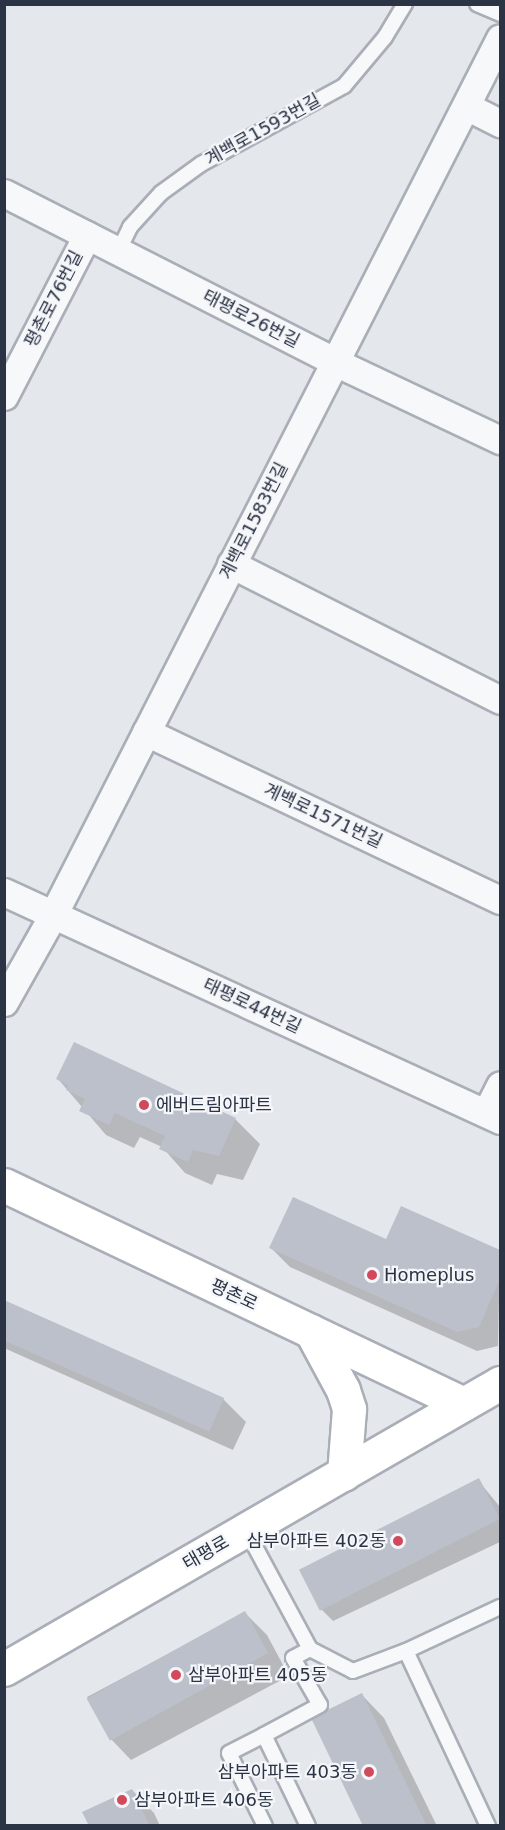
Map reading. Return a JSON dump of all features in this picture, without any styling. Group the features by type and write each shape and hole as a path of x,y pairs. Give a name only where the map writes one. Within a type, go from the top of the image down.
{"main road":[{"name":"평촌로","path":"4,1185 464,1404"},
{"path":"311,1331 343,1390 349,1409 344,1473"},
{"name":"태평로","path":"4,1670 501,1383"}],"street":[{"name":"계백로1583번길","path":"4,1002 53,915 231,564 468,107 501,38"},
{"path":"468,107 501,123"},
{"name":"태평로26번길","path":"4,193 335,362 501,440"},
{"name":"평촌로76번길","path":"4,396 87,235"},
{"path":"231,564 501,700"},
{"name":"계백로1571번길","path":"146,732 501,900"},
{"name":"태평로44번길","path":"4,892 493,1116"},
{"path":"493,1116 501,1085"}],"lane":[{"name":"계백로1593번길","path":"118,252 130,227 161,192 201,164 344,86 385,37 405,4"},
{"path":"477,4 501,14"},
{"path":"246,1530 310,1648 353,1671 406,1651 501,1606"},
{"path":"266,1826 229,1753 320,1705 293,1658 310,1648"},
{"path":"406,1651 488,1826"},
{"path":"264,1735 308,1826"}],"building":[{"name":"에버드림아파트","path":"74,1042 236,1118 219,1156 193,1150 188,1162 159,1149 165,1136 115,1113 109,1125 79,1111 85,1099 66,1090 68,1085 56,1079"},
{"path":"293,1197 386,1239 401,1206 500,1250 500,1279 479,1327 457,1332 269,1248"},
{"path":"4,1300 224,1398 209,1432 4,1341"},
{"name":"삼부아파트 402동","path":"479,1478 500,1519 320,1611 299,1570"},
{"name":"삼부아파트 405동","path":"245,1611 268,1653 110,1741 87,1699"},
{"name":"삼부아파트 403동","path":"362,1693 427,1826 363,1826 311,1718"},
{"name":"삼부아파트 406동","path":"132,1789 150,1826 89,1826 82,1812"}],"place":[{"name":"에버드림아파트","path":"144,1105"},
{"name":"Homeplus","path":"372,1275"},
{"name":"삼부아파트 402동","path":"398,1541"},
{"name":"삼부아파트 405동","path":"176,1675"},
{"name":"삼부아파트 403동","path":"369,1772"},
{"name":"삼부아파트 406동","path":"122,1800"}]}
